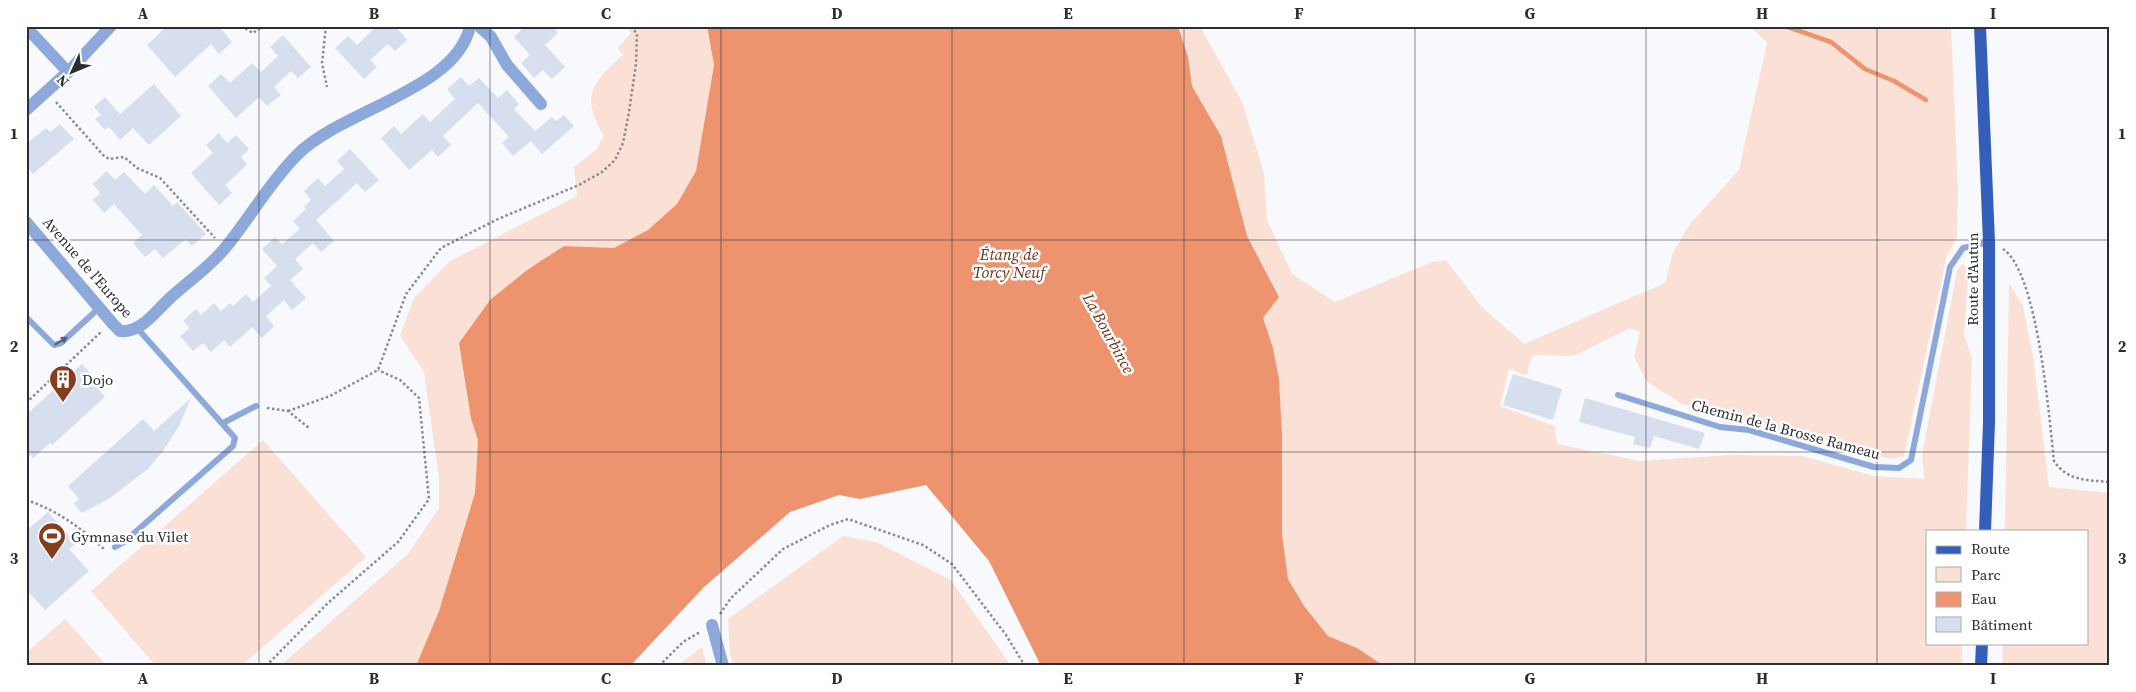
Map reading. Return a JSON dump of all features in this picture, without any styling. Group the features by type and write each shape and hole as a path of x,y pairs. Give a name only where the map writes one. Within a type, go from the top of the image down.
{"main road":[{"name":"Route d'Autun","path":"1980,26 1989,242 1989,422 1986,530"},
{"path":"1981,666 1982,644"}],"street":[{"path":"26,110 68,72 111,26"},
{"path":"131,330 213,262 279,174 298,153 338,125 416,86 439,72 456,52 470,26"},
{"path":"480,26 490,37 507,65 541,104"},
{"path":"26,27 68,72"},
{"name":"Avenue de l'Europe","path":"26,222 120,331 131,330"},
{"path":"712,625 722,666"}],"lane":[{"name":"Chemin de la Brosse Rameau","path":"1618,395 1720,427 1749,430 1874,467 1899,468 1911,460 1950,267 1962,248 1989,242"},
{"path":"26,316 54,345 61,343 99,308"},
{"path":"115,547 124,542 233,446 235,438 223,423 131,330"},
{"path":"223,423 256,406"}],"path":[{"path":"242,26 253,33 263,26"},
{"path":"326,26 322,63 327,87"},
{"path":"256,406 288,411 330,396 378,370 406,294 441,248 498,218 579,185 602,172 615,160 623,143 636,64 637,34 631,26"},
{"path":"47,92 103,155 109,159 124,157 137,168 160,178 225,248"},
{"path":"1989,242 2008,252 2016,262 2030,297 2039,344 2054,461 2060,470 2069,477 2110,482"},
{"path":"26,403 99,334"},
{"path":"266,666 328,603 398,542 429,499 419,398 400,380 378,370"},
{"path":"288,411 309,428"},
{"path":"26,500 43,505 73,523 106,551 115,547"},
{"path":"658,666 683,642 712,625 731,598 783,549 830,525 848,519 923,545 952,564 1006,635 1025,666"}],"green space":[{"path":"626,26 707,26 714,65 696,171 677,204 648,230 614,248 564,246 527,270 490,300 459,343 471,419 478,440 475,493 439,611 416,666 280,666 408,554 439,508 439,479 424,372 400,336 414,298 450,261 577,196 574,167 596,150 604,136 592,110 591,100 593,91 597,82 623,55 618,48 631,33"},
{"path":"1178,26 1200,26 1243,104 1264,174 1267,220 1292,274 1335,302 1432,262 1446,260 1481,306 1524,344 1665,283 1673,252 1690,224 1739,170 1767,43 1750,26 1951,26 1958,190 1957,238 1947,255 1904,456 1890,459 1682,404 1646,381 1634,356 1640,332 1630,328 1574,356 1532,355 1527,375 1509,369 1500,406 1555,426 1557,444 1640,461 1729,455 1802,456 1874,476 1924,479 1922,455 1957,271 1962,264 1969,267 1964,335 1972,358 1966,530 1926,530 1926,644 1962,644 1962,666 1384,666 1357,648 1328,636 1304,606 1288,579 1282,534 1282,435 1279,379 1273,348 1263,318 1279,296 1247,236 1221,136 1192,86 1188,57"},
{"path":"2009,283 2023,306 2034,362 2049,487 2110,493 2110,666 2002,666 2003,644 2088,644 2088,530 2005,530"},
{"path":"263,440 366,557 241,666 156,666 91,591"},
{"path":"843,536 876,542 951,580 1011,666 733,666 730,652 728,619"},
{"path":"65,619 107,666 26,666 26,653"},
{"path":"702,647 707,666 677,666"}],"water":[{"name":"Étang de Torcy Neuf","path":"707,26 1178,26 1188,57 1192,86 1221,136 1247,236 1279,297 1263,318 1273,348 1279,379 1282,435 1282,534 1288,579 1304,606 1328,636 1357,648 1384,666 1041,666 989,561 926,485 860,499 839,495 790,512 704,587 630,666 416,666 439,611 475,493 478,440 471,419 459,343 490,300 527,270 564,246 614,248 648,230 677,204 696,171 714,65"}],"building":[{"path":"167,26 219,26 232,42 219,54 211,44 175,77 147,45"},
{"path":"377,26 395,26 407,40 395,51 388,44 370,60 377,67 364,79 335,48 348,36 357,45"},
{"path":"525,26 552,26 558,33 545,45 565,67 552,79 543,70 534,78 521,63 530,55 514,37"},
{"path":"283,35 311,67 298,78 291,71 274,87 281,95 267,106 259,97 236,118 208,86 221,74 230,83 252,63 261,72 278,56 270,47"},
{"path":"461,77 469,86 479,78 498,98 507,90 519,104 514,109 535,131 552,117 556,121 564,115 574,126 542,154 531,141 513,156 502,143 509,137 478,103 443,136 451,145 438,157 432,150 409,170 381,138 394,126 401,134 423,114 430,122 455,99 447,89"},
{"path":"154,84 181,116 149,145 133,128 120,140 109,127 105,130 95,119 101,115 94,107 105,97 120,114"},
{"path":"60,124 74,139 33,174 26,166 26,144 46,128 50,132"},
{"path":"219,133 227,143 236,135 249,149 241,157 247,165 225,185 232,193 219,205 191,173 213,153 206,145"},
{"path":"350,149 379,180 365,192 357,183 316,220 334,241 321,252 313,243 295,259 303,269 290,280 306,298 292,310 284,300 266,316 274,326 262,338 252,327 230,347 224,340 211,352 203,343 193,351 180,336 190,328 183,321 196,309 201,315 214,303 221,311 230,303 233,306 246,294 253,302 271,286 264,278 277,266 262,249 275,237 282,244 300,229 293,221 306,209 304,207 311,200 304,191 318,178 325,186 344,169 337,161"},
{"path":"107,171 115,180 124,172 145,194 154,185 173,206 177,202 206,234 192,246 186,239 163,258 155,249 145,257 133,243 142,235 114,204 104,213 93,200 100,193 93,184"},
{"name":"Dojo","path":"82,364 103,388 100,391 105,397 52,445 50,443 33,458 26,451 26,415"},
{"path":"1513,374 1562,389 1553,420 1503,405"},
{"path":"191,398 179,426 163,451 148,469 110,498 82,513 74,504 79,499 68,486 143,419 154,431"},
{"path":"1585,398 1705,433 1699,449 1654,436 1650,448 1633,444 1635,437 1579,422"},
{"name":"Gymnase du Vilet","path":"48,512 76,543 69,549 89,571 45,610 26,589 26,531"}],"waterway":[{"path":"1785,26 1831,42 1865,69 1894,81 1926,100"}],"place":[{"name":"Dojo","path":"63,403"},
{"name":"Gymnase du Vilet","path":"52,560"}],"water label":[{"name":"La Bourbince","path":"1109,333"}]}
